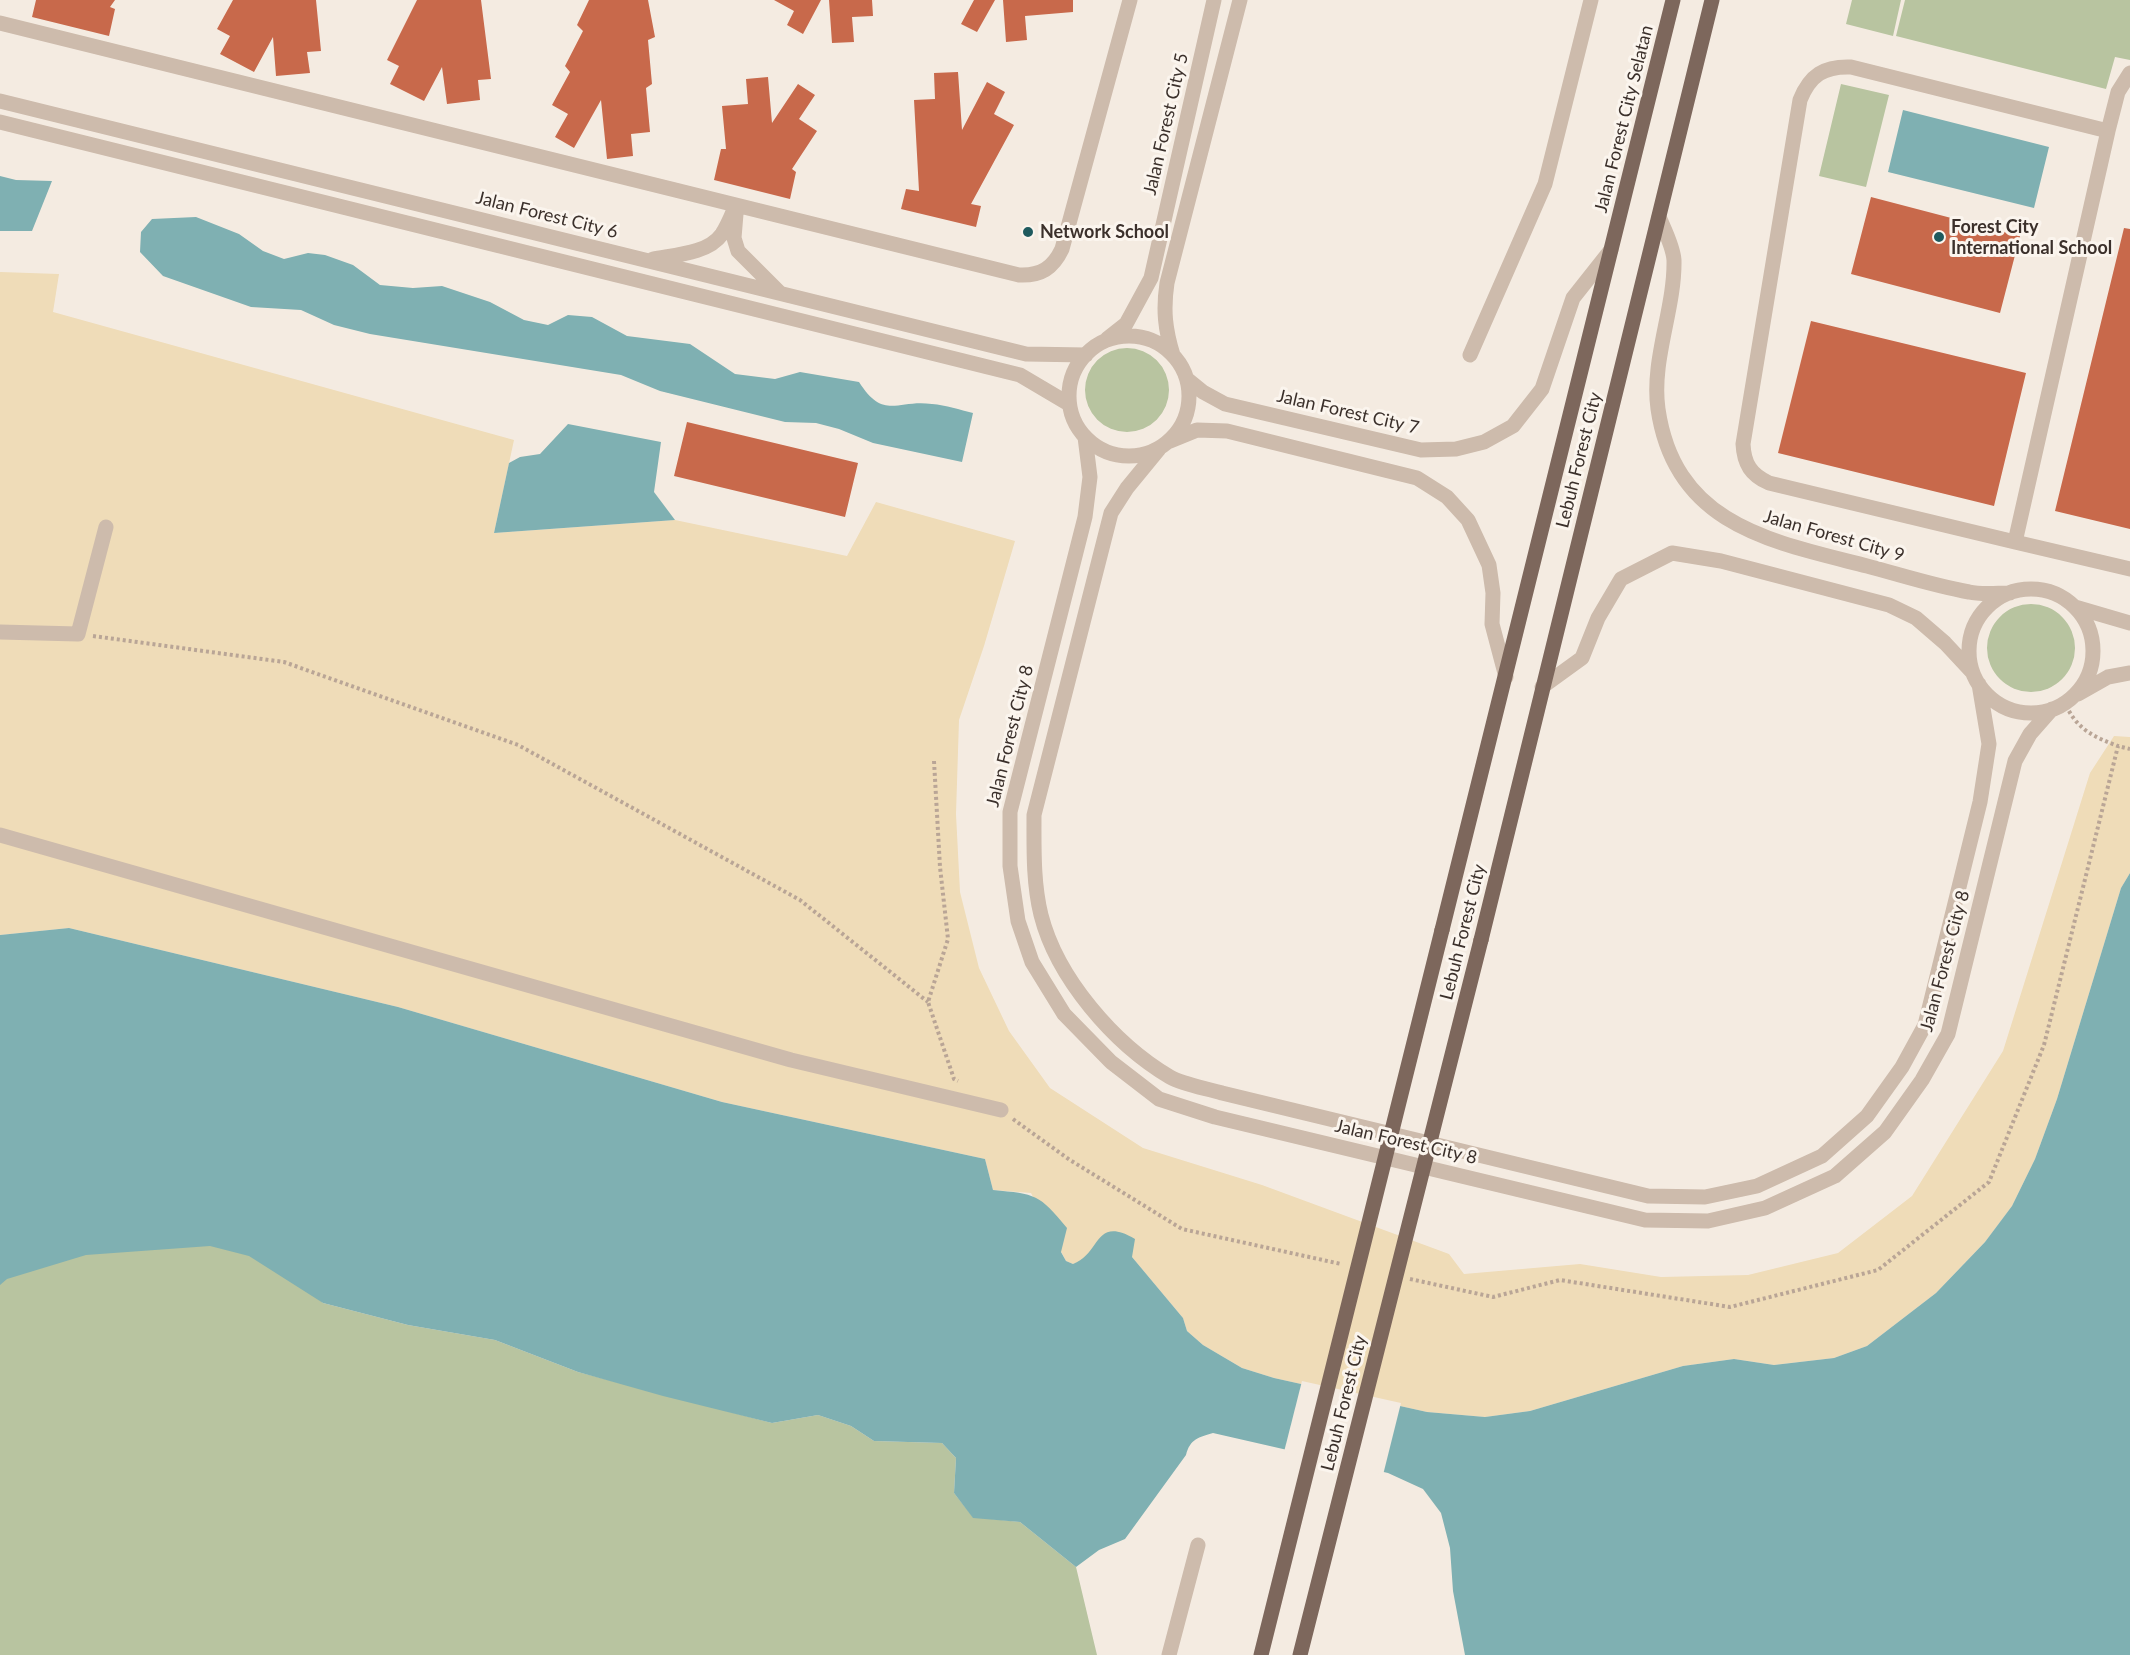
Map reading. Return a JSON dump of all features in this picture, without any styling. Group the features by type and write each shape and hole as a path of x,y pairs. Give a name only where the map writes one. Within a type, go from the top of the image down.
{"main road":[{"name":"Jalan Forest City Selatan","path":"1612,248 1673,0"},
{"path":"1659,217 1712,0"},
{"name":"Lebuh Forest City","path":"1300,1655 1481,940 1659,217"},
{"name":"Lebuh Forest City","path":"1261,1655 1612,248"}],"street":[{"path":"0,23 1019,274 1034,275 1046,270 1056,261 1062,249 1130,0"},
{"name":"Jalan Forest City 5","path":"1100,344 1126,324 1151,278 1214,0"},
{"path":"1165,445 1179,431 1187,413 1190,393 1187,380 1174,356 1165,329 1164,306 1167,283 1240,0"},
{"path":"1470,355 1545,184 1591,0"},
{"path":"2108,130 1851,67 1834,66 1819,72 1807,84 1800,100 1743,444 1748,468 1757,478 1769,483 2130,569"},
{"path":"2015,542 2108,130 2118,92 2130,73"},
{"name":"Jalan Forest City 6","path":"0,101 1026,354 1086,355"},
{"path":"0,122 1020,375 1070,404"},
{"path":"647,260 688,253 705,246 721,236 736,205"},
{"path":"736,205 734,238 738,251 779,293"},
{"name":"Jalan Forest City 9","path":"1659,217 1674,258 1658,384 1658,408 1670,451 1697,494 1714,511 1733,524 1779,543 1971,593 2038,590 2057,595 2074,607 2130,623"},
{"name":"Jalan Forest City 7","path":"1187,380 1203,393 1225,404 1421,450 1456,449 1484,442 1514,426 1542,389 1573,298 1612,248"},
{"path":"1174,356 1164,347 1139,337 1125,336 1100,344 1086,355 1075,370 1070,386 1070,404 1077,427 1085,437 1101,449 1120,456 1133,456 1165,445 1197,430 1227,431 1417,478 1447,497 1468,520 1489,565 1493,593 1492,624 1506,677"},
{"name":"Jalan Forest City 8","path":"1085,437 1090,477 1085,517 1010,812 1010,866 1018,921 1032,962 1064,1014 1111,1062 1159,1099 1215,1117 1645,1220 1708,1221 1731,1216 1765,1208 1835,1176 1885,1132 1922,1080 1948,1034 2015,761 2030,734 2064,702"},
{"name":"Jalan Forest City 8","path":"1165,445 1127,488 1111,513 1034,815 1034,864 1041,915 1054,951 1083,1000 1127,1044 1171,1078 1222,1093 1648,1196 1706,1197 1757,1185 1822,1156 1867,1116 1902,1067 1925,1025 1980,802 1989,744 1975,678"},
{"path":"0,632 78,634 106,527"},
{"path":"1542,687 1582,658 1598,618 1621,579 1672,552 1721,561 1889,605 1916,618 1945,643 1987,695 2011,709 2024,712 2064,702 2108,677 2130,674"},
{"name":"Jalan Forest City 9","path":"1975,678 1969,644 1975,624 1987,608 2010,593"},
{"path":"2064,702 2090,671 2092,644 2083,618 2074,607"},
{"path":"0,835 791,1060 1001,1110"},
{"path":"1169,1655 1198,1545"}],"path":[{"path":"78,634 284,662 518,745 800,900 928,1002 954,1079 964,1085"},
{"path":"2064,702 2076,723 2094,737 2130,749"},
{"path":"1401,1277 1493,1297 1560,1280 1730,1307 1878,1270 1989,1182 2044,1044 2118,746"},
{"path":"928,1002 948,939 934,761"},
{"path":"1001,1110 1070,1160 1182,1229 1343,1264"}],"green space":[{"path":"1852,0 1901,0 1893,36 1846,24"},
{"path":"1905,0 2130,0 2130,60 2115,57 2106,89 1896,36"},
{"path":"1841,84 1889,95 1866,187 1819,176"},
{"path":"1127,348 1150,355 1162,367 1169,390 1162,413 1150,425 1127,432 1104,425 1092,413 1085,390 1092,367 1104,355"},
{"path":"2031,604 2048,608 2062,617 2071,631 2075,648 2071,665 2062,679 2048,688 2031,692 2014,688 2000,679 1991,665 1987,648 1991,631 2000,617 2014,608"},
{"path":"198,1183 323,1303 408,1325 495,1340 578,1372 772,1423 818,1415 851,1426 874,1441 942,1443 956,1458 954,1493 973,1517 1020,1522 1076,1567 1097,1655 0,1655 0,1204"}],"sand":[{"path":"0,272 59,274 53,312 514,440 494,533 675,520 847,556 876,502 1015,541 959,720 956,814 960,892 979,968 1009,1031 1050,1088 1143,1148 1262,1185 1449,1254 1464,1274 1580,1264 1661,1277 1748,1275 1838,1253 1912,1196 2003,1051 2090,773 2114,736 2130,737 2130,873 2121,888 2057,1099 2035,1159 2012,1206 1985,1242 1936,1293 1867,1346 1834,1358 1774,1365 1734,1359 1683,1366 1530,1411 1485,1417 1427,1412 1274,1378 1242,1368 1203,1345 1187,1331 1183,1318 1132,1257 1087,1255 1082,1261 1073,1264 1066,1261 1031,1193 993,1190 985,1159 722,1102 398,1007 69,928 0,935"}],"water":[{"path":"1903,110 2049,147 2034,208 1888,172"},
{"path":"0,176 16,180 52,181 32,231 0,231"},
{"path":"196,217 239,234 263,251 284,259 308,253 325,255 353,265 380,285 413,288 442,286 490,302 524,320 548,325 568,315 592,317 627,336 690,344 735,374 775,379 800,372 859,382 868,394 884,405 932,404 973,413 962,462 873,443 839,429 816,423 785,422 660,391 621,375 370,334 334,325 301,310 251,307 163,276 140,252 141,232 152,219"},
{"path":"568,424 661,442 654,492 675,520 494,533 509,463 520,457 540,454"},
{"path":"2130,873 2130,1655 1465,1655 1453,1591 1450,1548 1441,1513 1423,1489 1388,1473 1213,1433 1208,1434 1190,1445 1186,1455 1125,1539 1099,1550 1076,1567 1020,1522 973,1518 954,1493 956,1458 942,1443 874,1441 851,1426 818,1415 772,1423 663,1396 578,1372 495,1340 408,1325 323,1303 249,1256 210,1246 86,1255 7,1279 0,1285 0,935 69,928 398,1007 722,1102 985,1159 993,1190 1019,1193 1036,1198 1050,1208 1067,1228 1061,1252 1066,1261 1073,1264 1082,1259 1099,1239 1112,1231 1135,1239 1132,1257 1183,1318 1187,1331 1203,1345 1242,1368 1274,1378 1427,1412 1485,1417 1530,1411 1683,1366 1734,1359 1774,1365 1834,1358 1867,1346 1936,1293 1985,1242 2012,1206 2035,1159 2057,1099 2121,888"}],"pier":[{"path":"1302,1381 1401,1403 1383,1475 1284,1452"}],"building":[{"path":"36,0 115,0 110,7 115,9 109,36 32,17"},
{"path":"233,0 316,0 321,51 307,52 310,73 276,76 273,37 254,72 220,54 230,36 217,29"},
{"path":"417,0 481,0 491,79 478,80 480,100 447,104 442,67 424,101 390,84 399,66 387,60"},
{"path":"589,0 648,0 655,37 648,40 652,84 646,88 650,132 631,134 633,156 607,159 601,100 574,148 555,137 568,114 552,105 570,72 565,66 583,31 577,25"},
{"path":"774,0 821,0 803,34 787,25 794,11"},
{"path":"829,0 872,0 873,16 852,17 854,42 832,43"},
{"path":"974,0 995,0 977,32 961,24"},
{"path":"1003,0 1073,0 1073,12 1025,16 1027,40 1006,42"},
{"path":"958,72 962,130 987,82 1005,92 994,114 1014,125 971,204 981,206 976,227 901,209 906,189 919,191 914,100 935,99 934,73"},
{"path":"768,77 772,123 798,84 815,95 799,119 817,131 792,169 796,172 790,199 714,180 721,149 726,149 722,106 748,104 746,79"},
{"path":"1871,197 2020,236 2000,313 1851,274"},
{"path":"2124,228 2130,229 2130,529 2055,511"},
{"path":"1811,321 2026,373 1994,506 1778,453"},
{"path":"687,422 858,463 845,517 674,476"}],"place":[{"name":"Network School","path":"1028,232"},
{"name":"Forest City International School","path":"1939,237"}]}
